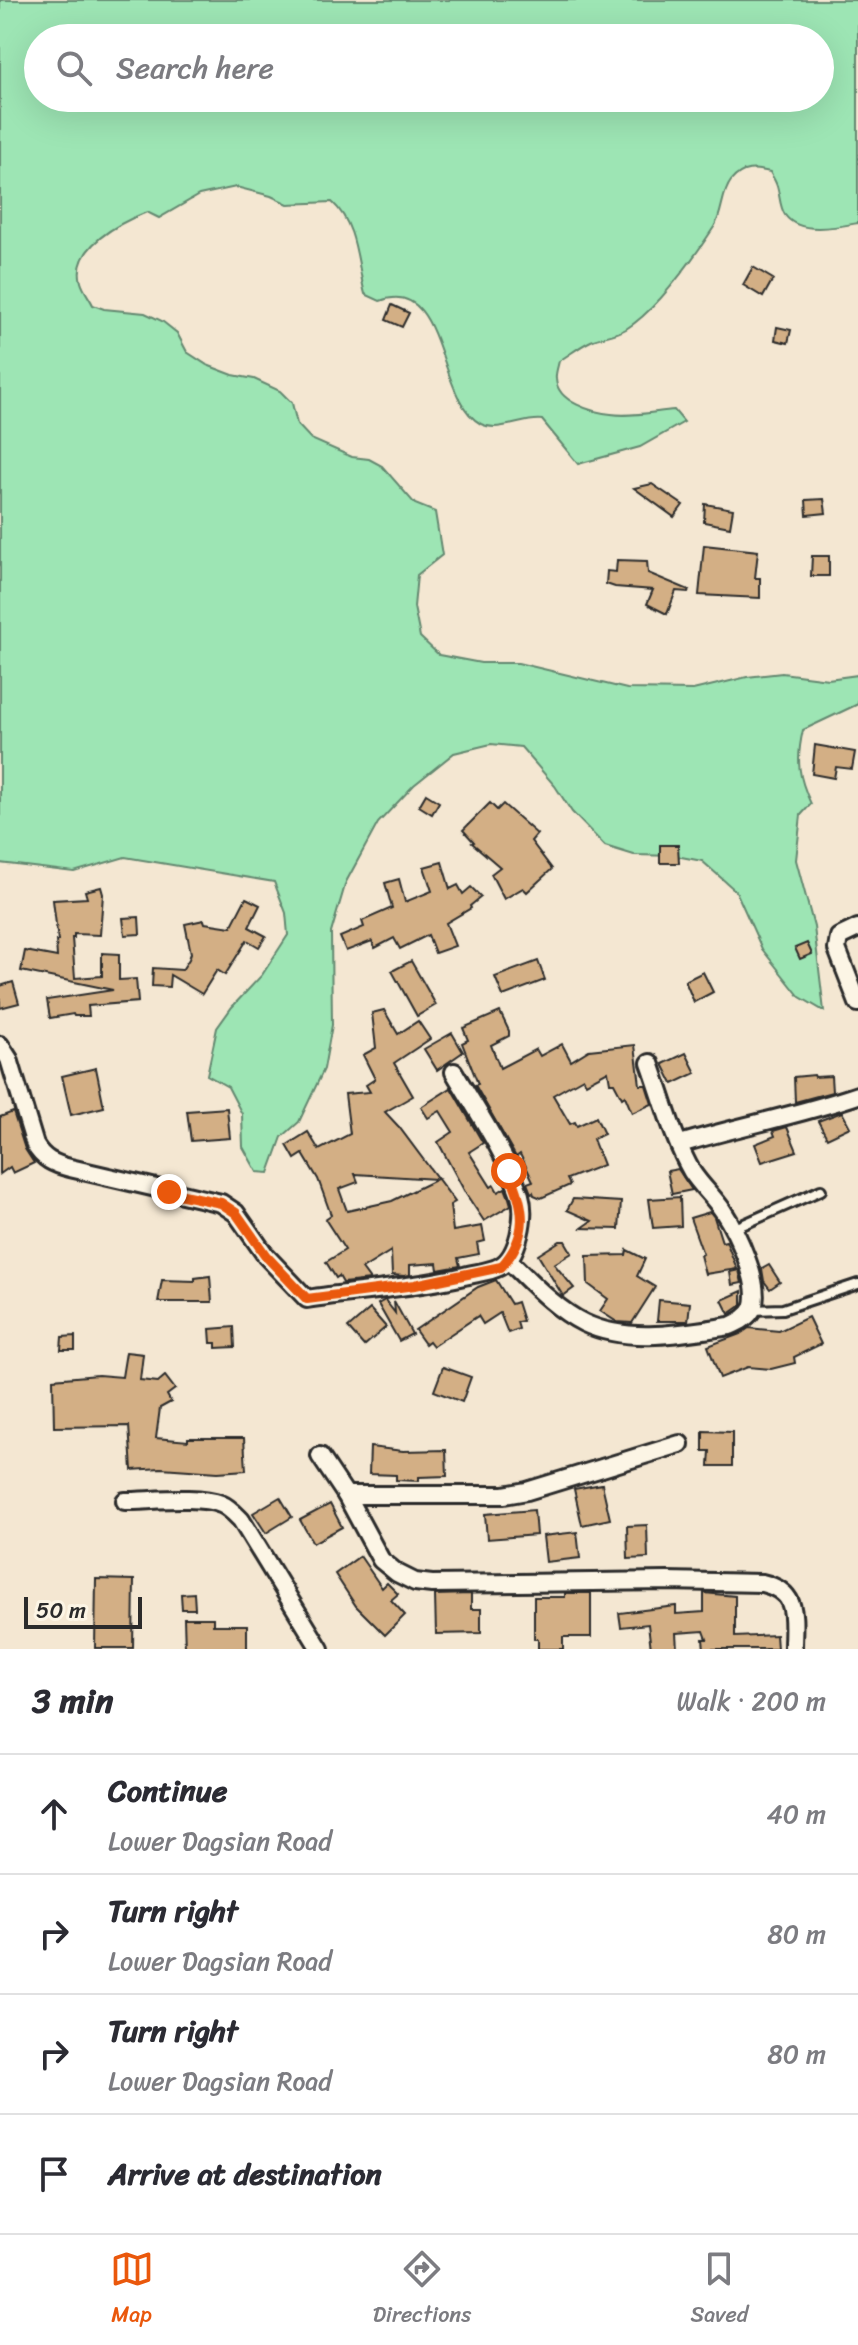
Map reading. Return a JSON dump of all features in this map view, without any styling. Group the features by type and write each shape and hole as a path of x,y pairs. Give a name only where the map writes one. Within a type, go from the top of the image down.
{"street":[{"path":"858,928 839,937 837,949 858,1003"},
{"path":"3,1054 35,1145 48,1160 84,1172 221,1203 236,1213 266,1256 307,1299 455,1278 501,1267 508,1260 523,1224 520,1197 493,1138 454,1072"},
{"path":"508,1260 562,1309 584,1323 617,1333 645,1336 730,1326 753,1310 756,1293 753,1280 723,1211 693,1172 650,1063"},
{"path":"680,1144 858,1095"},
{"path":"346,1495 504,1495 595,1472 680,1444"},
{"path":"320,1456 346,1495 381,1560 415,1582 762,1583 774,1586 790,1598 793,1649"},
{"path":"125,1501 205,1500 230,1509 241,1520 320,1649"}],"lane":[{"path":"732,1230 821,1190"},
{"path":"753,1310 783,1309 858,1284"}],"green space":[{"path":"0,0 858,0 858,223 819,228 799,225 785,215 770,172 744,171 735,176 728,186 717,222 706,240 650,309 626,329 591,341 559,361 558,387 562,394 577,404 619,415 674,410 684,422 640,447 578,464 542,420 495,427 481,424 466,411 429,323 417,306 401,298 380,301 365,294 347,221 332,202 288,204 236,187 199,195 159,218 147,212 112,229 91,247 80,269 82,285 93,305 145,313 177,333 187,352 207,365 254,379 280,391 292,403 297,424 311,439 382,466 415,504 435,512 442,555 417,575 414,607 420,637 439,655 481,663 518,663 627,689 693,690 747,677 782,673 828,679 858,675 858,704 803,730 799,750 803,785 811,804 801,815 796,860 814,927 824,1011 800,997 762,949 736,891 702,861 676,856 634,855 605,846 572,812 555,786 521,747 491,744 454,753 414,785 378,823 346,882 331,933 332,1025 324,1069 299,1122 282,1137 269,1173 257,1172 243,1147 242,1114 228,1087 207,1075 217,1028 262,975 288,935 286,913 274,882 125,857 74,872 0,863"}],"building":[{"path":"753,267 773,279 763,297 743,285"},
{"path":"392,305 409,313 402,327 386,320"},
{"path":"777,327 791,330 788,343 775,340"},
{"path":"652,484 683,505 674,517 634,488"},
{"path":"824,499 826,513 807,515 806,500"},
{"path":"705,504 733,509 730,527 704,522"},
{"path":"704,545 758,551 755,578 760,578 760,598 699,595"},
{"path":"812,556 829,556 829,576 811,576"},
{"path":"617,560 647,561 648,573 689,590 676,591 667,614 647,604 653,590 606,584 607,571 616,572"},
{"path":"815,745 855,752 852,769 836,767 834,778 812,774"},
{"path":"426,794 439,802 432,814 419,806"},
{"path":"490,803 497,810 503,804 537,834 531,841 552,869 527,892 523,888 504,899 491,874 500,867 472,843 463,830"},
{"path":"660,845 678,845 679,863 660,863"},
{"path":"442,862 450,889 458,885 463,894 471,887 481,897 471,908 446,923 455,946 435,953 428,935 400,949 394,938 375,948 372,941 346,951 340,937 364,927 362,921 392,908 385,883 399,879 405,902 432,891 424,867"},
{"path":"101,887 100,935 74,934 72,938 75,978 102,976 102,953 119,954 119,980 136,979 138,1002 88,1006 89,1016 73,1014 50,1018 47,1000 113,990 21,971 25,951 57,957 53,900 87,898 85,891"},
{"path":"246,898 260,905 249,927 266,936 259,947 247,940 225,975 217,970 202,994 170,975 169,987 152,986 153,968 182,970 189,959 191,953 185,924 204,920 205,923 231,927"},
{"path":"139,917 140,934 125,935 123,918"},
{"path":"807,943 812,954 800,959 795,948"},
{"path":"411,961 436,1005 417,1016 392,971"},
{"path":"538,961 545,980 503,996 495,977"},
{"path":"703,972 713,992 694,1002 685,981"},
{"path":"13,982 19,1003 0,1008 0,986"},
{"path":"384,1010 398,1034 418,1021 430,1039 394,1063 413,1096 385,1112 455,1202 450,1205 453,1231 482,1226 485,1241 477,1243 479,1254 458,1258 460,1266 438,1270 437,1263 410,1265 410,1275 404,1276 392,1275 391,1251 362,1269 370,1280 343,1283 326,1262 345,1250 325,1219 331,1215 318,1179 303,1154 295,1159 287,1145 308,1132 319,1150 350,1134 345,1094 370,1092 366,1085 375,1079 363,1055 376,1048 372,1013","holes":["355,1174 437,1179 392,1201 347,1211 339,1189 358,1182"]},
{"path":"500,1012 509,1036 491,1045 500,1068 536,1049 540,1056 562,1044 571,1061 589,1050 635,1045 640,1085 646,1085 652,1104 632,1113 625,1096 622,1098 614,1083 610,1083 608,1071 586,1083 583,1078 553,1095 570,1124 575,1122 577,1126 596,1117 604,1134 593,1139 603,1165 567,1179 570,1185 541,1198 531,1193 527,1183 533,1181 520,1154 516,1157 475,1085 478,1084 462,1043 468,1040 463,1028"},
{"path":"452,1033 463,1052 437,1070 424,1049"},
{"path":"686,1053 696,1073 673,1084 663,1064"},
{"path":"96,1068 104,1107 71,1115 62,1076"},
{"path":"831,1076 832,1092 795,1102 794,1077"},
{"path":"451,1088 483,1143 469,1152 491,1187 494,1185 498,1192 505,1188 511,1205 484,1221 438,1142 453,1132 440,1111 428,1118 421,1107"},
{"path":"227,1108 230,1138 191,1141 187,1111"},
{"path":"13,1112 25,1149 34,1163 13,1173 10,1167 0,1174 0,1117"},
{"path":"842,1112 850,1127 827,1138 818,1121"},
{"path":"787,1127 797,1151 762,1162 755,1144 775,1136 773,1131"},
{"path":"678,1169 692,1190 672,1194 667,1171"},
{"path":"680,1197 681,1226 653,1228 649,1199"},
{"path":"573,1199 621,1202 619,1229 582,1228 592,1221 567,1210"},
{"path":"710,1212 737,1269 705,1274 700,1255 703,1254 690,1218"},
{"path":"565,1241 572,1253 554,1264 574,1288 563,1296 538,1255"},
{"path":"627,1250 645,1259 637,1276 655,1287 632,1323 617,1322 600,1311 608,1299 588,1284 587,1256 626,1255"},
{"path":"769,1265 780,1282 770,1289 764,1281 762,1269"},
{"path":"739,1270 742,1283 732,1285 730,1272"},
{"path":"210,1276 212,1302 158,1302 162,1280 195,1281 195,1278"},
{"path":"496,1280 511,1304 517,1302 523,1321 517,1322 519,1329 508,1333 500,1313 483,1324 478,1316 433,1346 429,1341 425,1344 415,1330 478,1287"},
{"path":"742,1291 742,1305 729,1314 722,1300"},
{"path":"385,1300 395,1313 394,1301 412,1334 399,1341 378,1304"},
{"path":"659,1300 690,1303 688,1321 657,1321"},
{"path":"370,1309 386,1327 364,1346 348,1328"},
{"path":"808,1317 821,1344 794,1357 795,1363 771,1369 748,1367 720,1378 708,1346 749,1328 779,1331"},
{"path":"234,1327 235,1347 216,1348 216,1343 211,1343 210,1329"},
{"path":"75,1336 75,1350 61,1350 62,1337"},
{"path":"126,1352 143,1354 140,1380 158,1382 165,1376 175,1389 167,1395 171,1402 160,1408 156,1438 188,1441 188,1438 244,1438 246,1470 132,1470 129,1426 54,1427 53,1379 98,1375 122,1377"},
{"path":"443,1367 471,1377 462,1402 434,1391"},
{"path":"703,1431 732,1432 732,1466 709,1466 710,1451 703,1451"},
{"path":"370,1447 403,1451 446,1450 447,1476 419,1477 419,1481 396,1480 396,1475 369,1474"},
{"path":"602,1484 610,1519 582,1525 574,1489"},
{"path":"280,1497 292,1517 266,1533 253,1513"},
{"path":"330,1504 342,1527 313,1543 300,1520"},
{"path":"534,1510 536,1535 487,1539 485,1514"},
{"path":"647,1525 648,1558 628,1559 627,1526"},
{"path":"577,1532 580,1558 546,1562 543,1536"},
{"path":"360,1556 382,1588 387,1583 398,1594 391,1600 405,1615 385,1635 356,1606 335,1574"},
{"path":"96,1579 134,1580 133,1648 95,1648"},
{"path":"194,1593 195,1609 182,1609 181,1594"},
{"path":"565,1593 591,1593 591,1637 563,1637 563,1649 538,1649 538,1639 534,1639 534,1597 565,1597"},
{"path":"704,1593 735,1596 735,1637 776,1635 777,1649 704,1649 703,1639 707,1639 704,1631 676,1633 677,1649 651,1649 648,1624 621,1627 619,1613 676,1606 676,1614 704,1612"},
{"path":"471,1594 471,1609 481,1609 481,1633 436,1634 435,1595"},
{"path":"184,1618 213,1618 213,1625 247,1625 247,1649 185,1649"}],"route":[{"path":"169,1192 221,1203 236,1213 266,1256 307,1299 415,1285 501,1267 515,1247 523,1224 520,1197 509,1171"}]}
